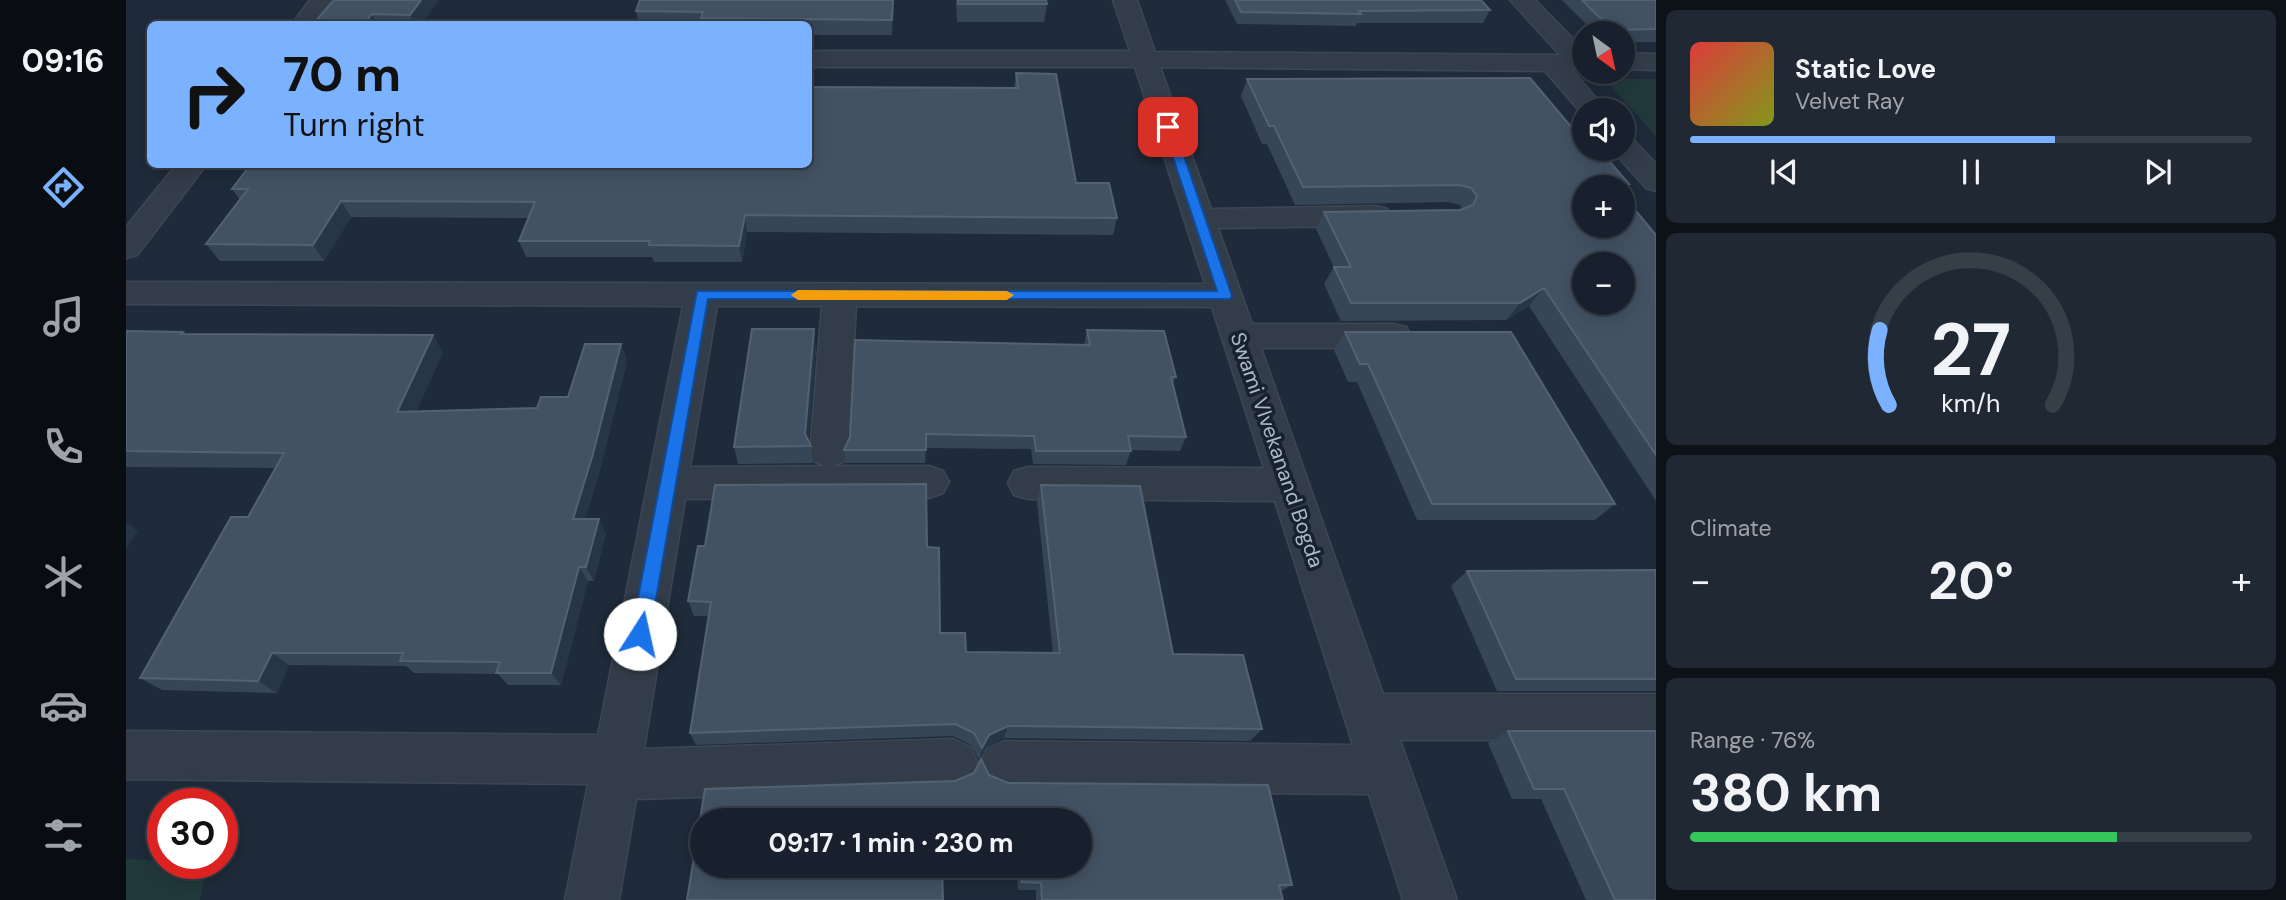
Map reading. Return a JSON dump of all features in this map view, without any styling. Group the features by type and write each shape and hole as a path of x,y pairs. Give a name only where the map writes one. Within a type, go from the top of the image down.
{"street":[{"path":"306,21 322,0"},
{"name":"Swami VIvekanand Bogda","path":"1125,0 1430,900"},
{"path":"1522,0 1572,51"},
{"path":"812,59 1572,62"},
{"path":"1635,61 1656,62"},
{"path":"1552,63 1583,98"},
{"path":"1635,159 1656,182"},
{"path":"126,248 190,168"},
{"path":"1199,219 1407,216"},
{"path":"126,293 1226,296"},
{"path":"592,900 702,295"},
{"path":"829,451 840,295"},
{"path":"1239,336 1420,335"},
{"path":"668,483 929,482"},
{"path":"1028,484 1290,485"},
{"path":"1367,717 1656,717"},
{"path":"126,755 616,768 953,764"},
{"path":"1004,766 1386,770"}],"green space":[{"path":"1635,79 1656,79 1656,136 1635,113 1635,98 1621,98 1609,84 1635,84"},
{"path":"126,859 147,860 147,879 205,879 200,900 126,900"}],"building":[{"path":"334,0 421,0 410,15 372,14 366,21 316,21"},
{"path":"640,0 893,0 892,20 701,18 703,12 636,11"},
{"path":"958,0 1046,0 1047,4 958,4"},
{"path":"1235,0 1481,0 1490,10 1359,11 1361,14 1241,12"},
{"path":"1582,0 1656,0 1656,29 1635,29 1635,21 1603,21"},
{"path":"1016,73 1056,74 1076,183 1109,183 1117,218 745,215 739,246 649,245 650,241 519,241 535,202 341,201 313,245 206,244 248,189 232,189 248,168 812,168 812,87 1018,88"},
{"path":"1530,78 1572,128 1572,161 1609,161 1621,175 1572,175 1572,238 1635,238 1635,210 1656,235 1656,455 1544,288 1520,303 1351,303 1334,267 1351,267 1324,212 1460,210 1473,205 1477,196 1471,188 1459,185 1303,187 1274,126 1269,126 1247,79"},
{"path":"752,329 814,329 805,434 811,446 734,447"},
{"path":"1087,330 1164,331 1176,377 1171,377 1186,437 1128,436 1131,451 1036,451 1034,436 926,434 926,450 844,450 850,437 855,340 1090,345"},
{"path":"126,331 183,332 181,334 433,335 397,412 537,408 541,397 568,397 585,344 621,344 573,519 599,519 586,567 579,567 551,673 496,673 500,662 400,661 403,653 272,653 258,681 140,678 231,517 248,517 284,453 126,451"},
{"path":"1345,332 1511,332 1615,504 1432,504 1368,364 1360,364"},
{"path":"926,484 927,547 939,548 940,633 965,633 966,652 1060,653 1041,485 1140,486 1173,654 1243,655 1262,729 1008,726 989,735 982,748 974,733 955,724 690,733 711,602 688,601 698,546 705,546 715,485"},
{"path":"1656,570 1656,679 1516,679 1467,571"},
{"path":"1508,731 1656,731 1656,900 1615,900 1564,789 1534,789"},
{"path":"981,759 989,775 1008,783 1268,785 1292,885 1279,885 1283,900 1042,900 1041,883 1022,882 1022,878 1092,878 1092,808 702,808 705,789 955,781 974,773"},
{"path":"691,878 942,878 943,900 687,900"}],"slow traffic":[{"path":"798,295 1007,295"}],"route":[{"path":"640,634 702,295 1226,296 1168,127"}]}
